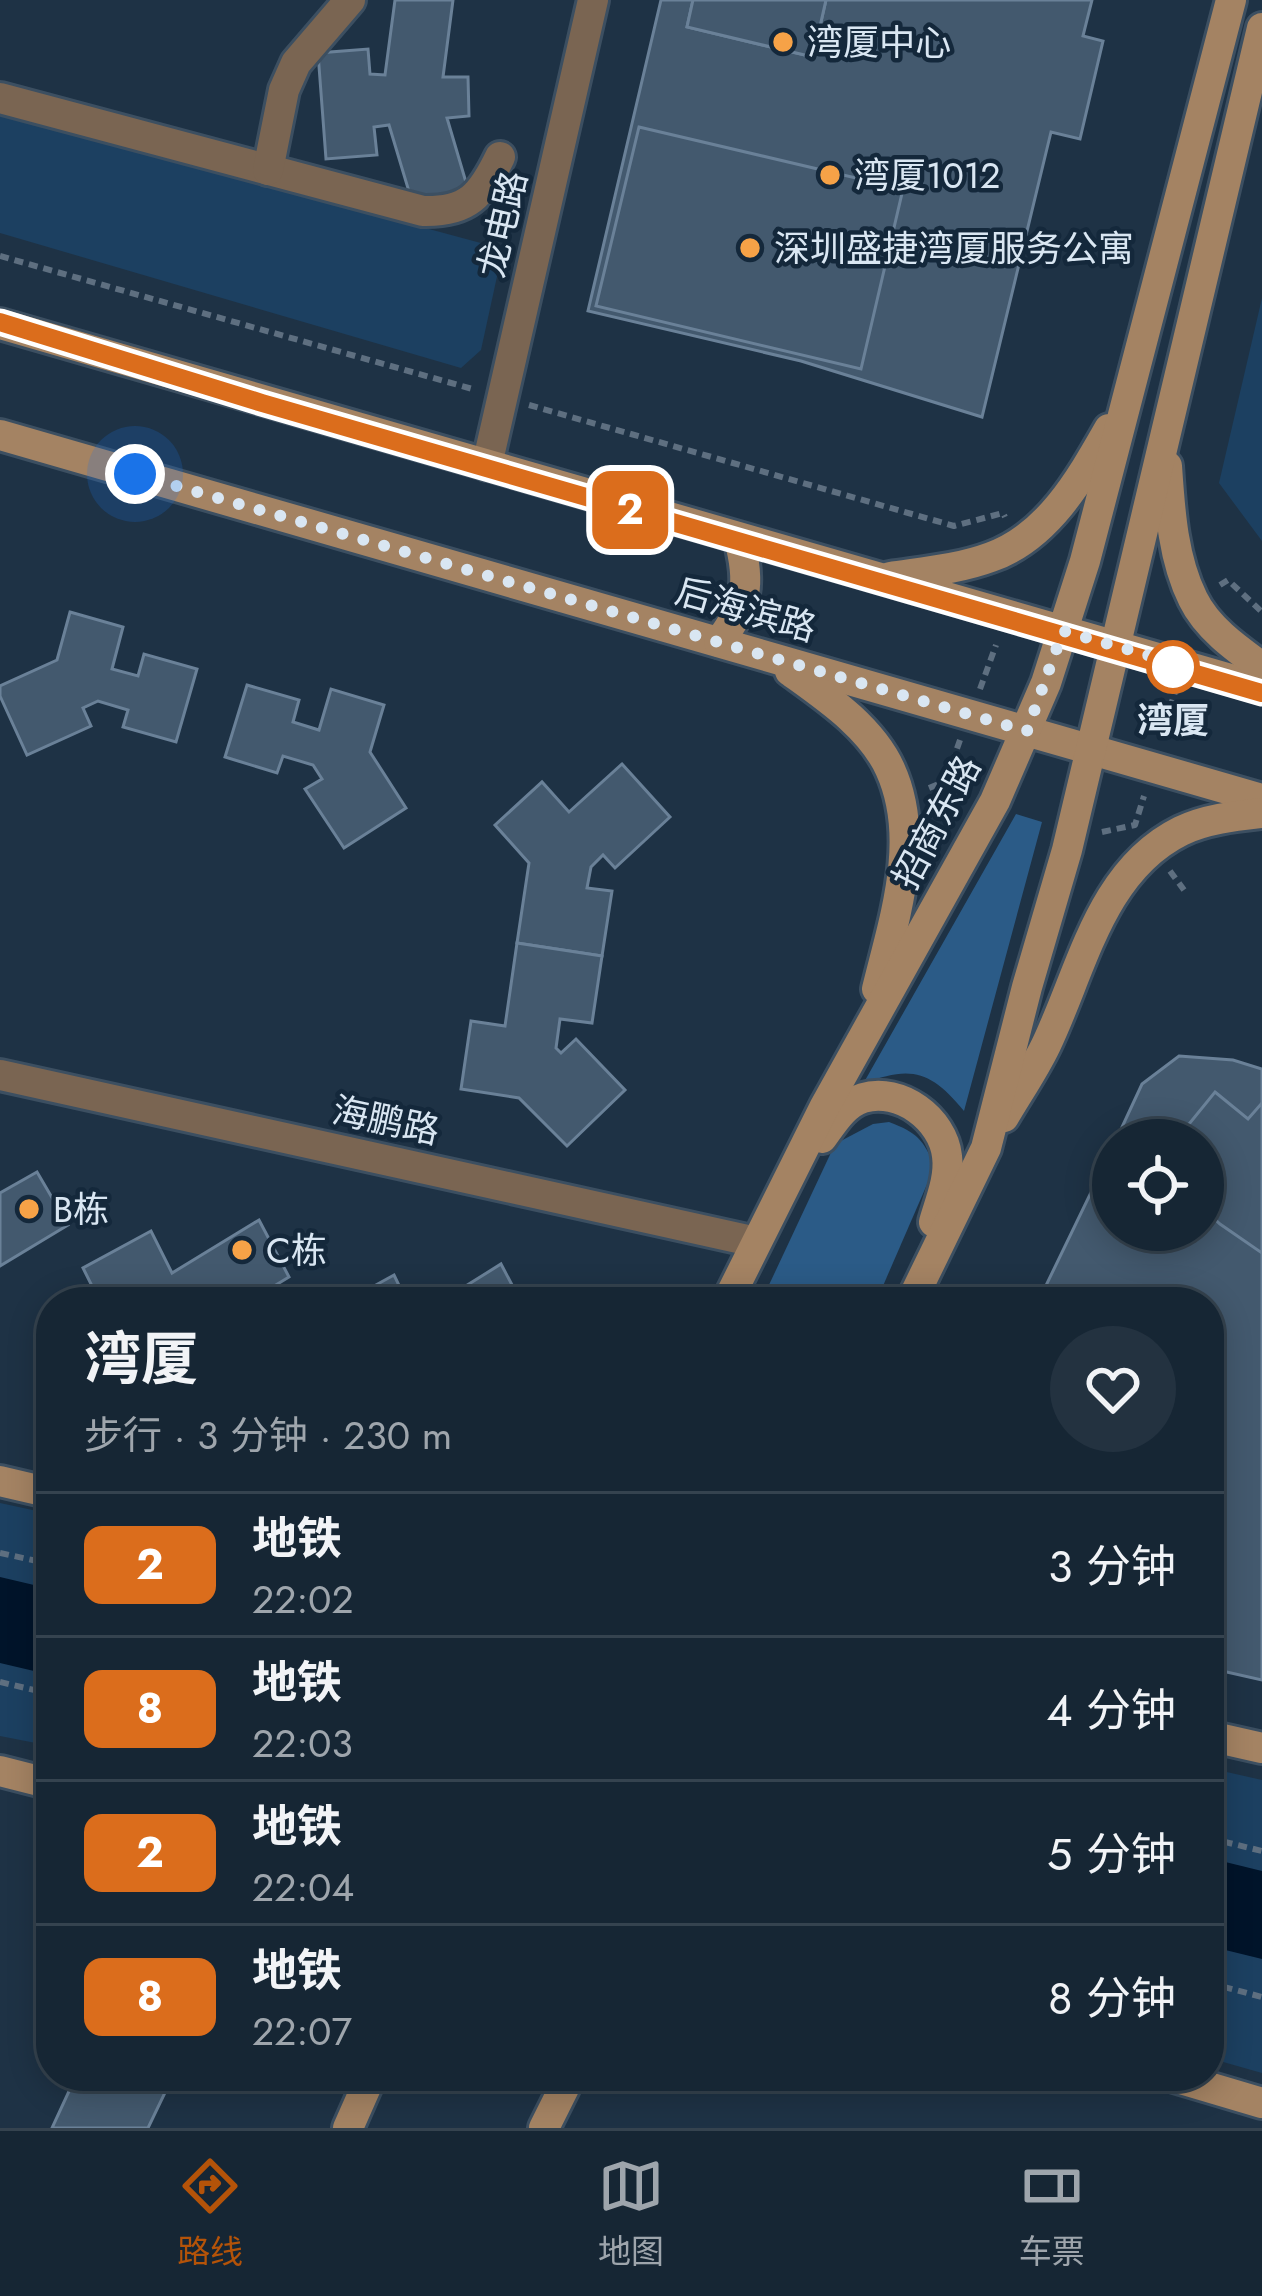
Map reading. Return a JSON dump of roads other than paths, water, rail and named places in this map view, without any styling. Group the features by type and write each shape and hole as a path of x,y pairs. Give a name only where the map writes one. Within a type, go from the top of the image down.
{"main road":[{"name":"招商东路","path":"734,1287 869,1024 995,801 1027,731 1085,561 1231,0"},
{"path":"986,1148 1067,850 1262,28"},
{"name":"后海滨路","path":"0,324 1262,688"},
{"path":"878,579 990,558 1019,544 1069,493 1130,393"},
{"name":"后海滨路","path":"0,435 1262,799"},
{"path":"1166,437 1173,536 1194,602 1212,626 1262,667"},
{"path":"719,642 746,596 747,569 739,539"},
{"path":"770,657 827,697 863,731 889,766 901,804 905,852 869,1024"},
{"path":"918,1287 986,1148 1044,1048 1108,901 1152,849 1184,830 1262,813"},
{"path":"779,1198 848,1106 881,1096 915,1107 932,1121 947,1155 946,1179 915,1287"},
{"path":"0,1481 36,1489"},
{"path":"1224,1739 1262,1748"},
{"path":"0,1771 36,1780"},
{"path":"349,2128 365,2091"},
{"path":"544,2128 562,2091"},
{"path":"1222,2091 1262,2103"}],"street":[{"path":"268,170 284,90 296,63 350,0"},
{"name":"龙电路","path":"487,465 593,0"},
{"path":"0,98 423,211 445,212 465,205 486,186 500,157"},
{"name":"海鹏路","path":"0,1075 756,1242"}],"metro line":[{"name":"2","path":"0,322 262,403 1262,693"}],"place":[{"name":"湾厦中心","path":"783,42"},
{"name":"湾厦1012","path":"830,175"},
{"name":"深圳盛捷湾厦服务公寓","path":"750,248"},
{"name":"湾厦","path":"1173,667"},
{"name":"B栋","path":"29,1209"},
{"name":"C栋","path":"242,1250"}]}
